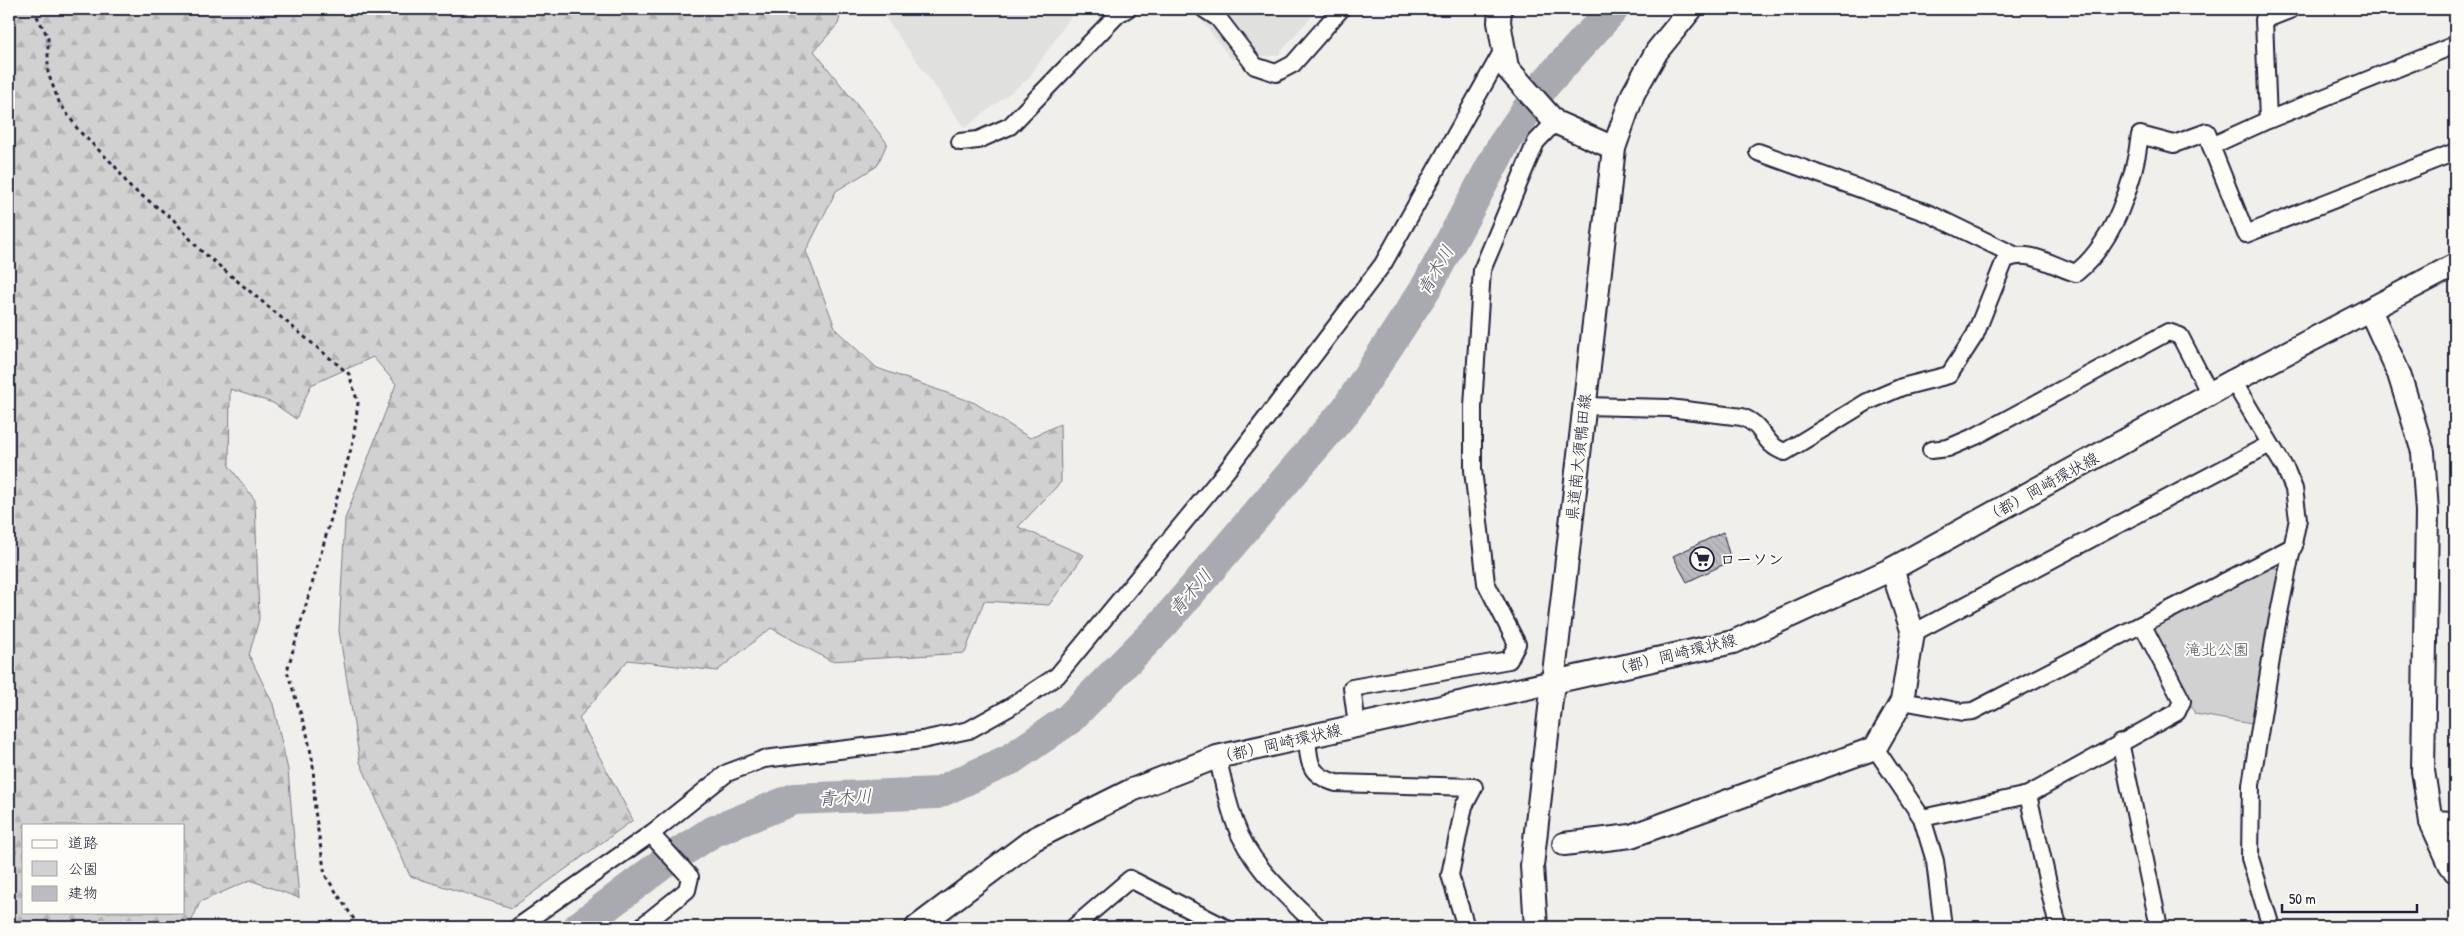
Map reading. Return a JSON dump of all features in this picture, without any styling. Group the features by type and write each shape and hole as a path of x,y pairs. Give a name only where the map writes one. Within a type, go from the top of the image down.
{"street":[{"path":"960,142 978,140 1010,126 1118,14 1127,9"},
{"path":"1204,9 1218,18 1255,66 1276,73 1293,64 1341,9"},
{"path":"1500,9 1499,22 1504,60 1551,117 1614,148"},
{"name":"県道南大須鴨田線","path":"1536,927 1532,866 1554,683 1583,406 1614,148 1633,94 1642,77 1657,51 1691,9"},
{"path":"2268,120 2264,20 2292,9"},
{"path":"2211,146 2268,120 2455,44"},
{"path":"518,927 655,837 727,773 764,759 922,740 969,730 1010,707 1057,676 1226,470 1383,264 1504,60"},
{"path":"1357,725 1352,688 1509,660 1517,644 1486,583 1473,470 1473,406 1482,270 1536,142 1551,117"},
{"path":"1758,152 1930,214 2014,255 2029,255 2076,273 2102,245 2126,195 2134,169 2140,136 2174,144 2207,132 2246,234 2455,152"},
{"path":"1583,406 1669,408 1742,417 1754,422 1768,442 1776,449 1786,452 1867,402 1902,387 1950,375 1976,336 2005,260 2014,255"},
{"name":"（都）岡崎環状線","path":"917,927 1034,840 1132,790 1217,757 1733,642 1892,569 2233,381 2455,265"},
{"path":"2370,310 2399,374 2423,452 2427,512 2422,771 2431,822 2455,871"},
{"path":"1931,450 1948,448 1976,436 2168,332 2180,336 2210,394"},
{"path":"2233,381 2294,489 2298,519 2276,628 2251,785 2250,858 2271,927"},
{"path":"1913,633 2270,444"},
{"path":"1902,701 1963,712 1973,711 2143,626 2294,546"},
{"path":"1564,844 1631,836 1874,748 1902,701 1913,633 1892,569"},
{"path":"1922,818 2028,795 2120,742 2177,712 2182,701 2143,626"},
{"path":"1307,736 1311,767 1317,776 1336,783 1474,787 1464,806 1450,874 1466,927"},
{"path":"2120,742 2159,927"},
{"path":"1874,748 1922,818 1935,861 1943,927"},
{"path":"1217,757 1235,824 1249,852 1265,874 1318,927"},
{"path":"2028,795 2058,927"},
{"path":"2431,822 2455,823"},
{"path":"641,927 687,890 690,877 684,873 655,837"},
{"path":"1074,927 1130,879 1224,927"}],"path":[{"path":"33,9 48,38 48,73 56,95 79,131 114,165 130,187 172,218 199,249 349,374 358,403 353,442 287,671 307,734 313,763 315,811 325,875 359,927"}],"shaded area":[{"path":"879,9 1076,9 1028,79 965,128"},
{"path":"1193,9 1318,9 1278,55 1231,59"}],"green space":[{"path":"9,9 842,9 838,24 814,51 887,143 877,166 836,191 806,251 836,330 877,368 975,403 1030,438 1060,424 1061,482 1018,527 1084,555 1049,605 984,601 965,653 831,661 771,628 717,671 628,660 579,718 633,820 512,908 410,876 360,762 339,631 345,519 396,384 373,357 311,385 296,419 273,403 230,389 229,466 255,500 259,619 249,655 273,704 288,770 299,898 250,880 200,902 189,927 9,927 9,875 16,851 9,850"},
{"name":"滝北公園","path":"2270,567 2286,570 2268,627 2252,724 2195,714 2153,627"}],"building":[{"name":"ローソン","path":"1723,532 1731,561 1687,582 1673,556"}],"waterway":[{"name":"青木川","path":"579,927 662,864 712,832 794,799 937,793 1011,759 1069,719 1163,624 1346,410 1427,286 1503,145 1545,84 1613,9"}],"place":[{"name":"ローソン","path":"1702,559"}]}
